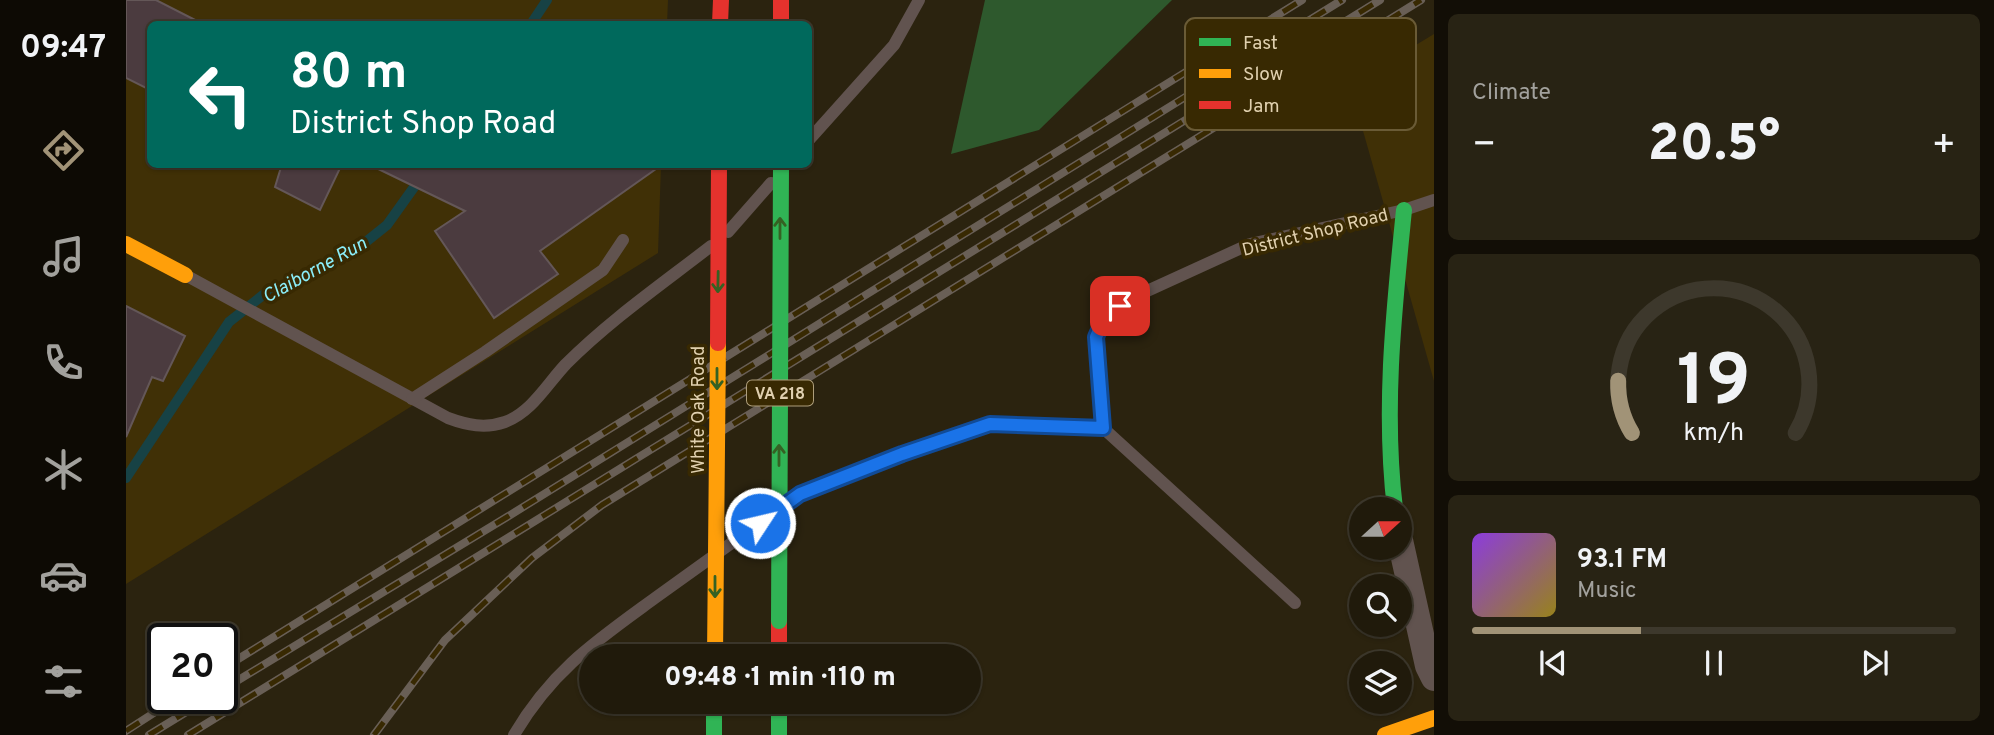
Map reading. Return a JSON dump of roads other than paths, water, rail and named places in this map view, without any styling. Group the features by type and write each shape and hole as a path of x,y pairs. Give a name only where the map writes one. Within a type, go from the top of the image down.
{"main road":[{"path":"720,21 721,0"},
{"path":"781,0 781,21"},
{"name":"White Oak Road","path":"715,644 719,168"},
{"name":"VA 218","path":"779,644 780,168"},
{"name":"District Shop Road","path":"1393,497 1389,472 1389,378 1404,210"},
{"path":"126,244 185,275"},
{"path":"714,714 714,735"},
{"path":"779,714 779,735"},
{"path":"1385,735 1434,718"}],"street":[{"path":"1404,560 1425,653 1434,678"}],"lane":[{"path":"812,137 894,45 919,0"},
{"path":"185,275 448,418 465,425 488,426 507,421 526,409 566,365 612,323 725,235 784,168"},
{"name":"District Shop Road","path":"1103,428 1096,337 1106,314 1133,297 1250,244 1404,210 1434,200"},
{"path":"412,399 603,270 623,240"},
{"path":"514,735 543,691 588,646 800,494 902,454 990,424 1103,428 1295,603"}],"waterway":[{"name":"Claiborne Run","path":"533,21 547,0"},
{"name":"Claiborne Run","path":"126,478 229,322 263,295 357,249 387,225 422,176"}],"railway":[{"path":"1273,18 1302,0"},
{"path":"1313,18 1342,0"},
{"path":"1351,18 1380,0"},
{"path":"1392,18 1421,0"},
{"path":"238,659 1185,72"},
{"path":"238,680 1185,97"},
{"path":"188,735 1185,120"},
{"path":"374,735 445,640 532,558 602,505 1210,130"},
{"path":"126,731 152,714"},
{"path":"149,735 183,714"}]}
